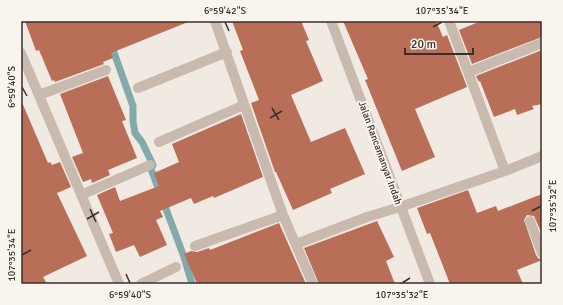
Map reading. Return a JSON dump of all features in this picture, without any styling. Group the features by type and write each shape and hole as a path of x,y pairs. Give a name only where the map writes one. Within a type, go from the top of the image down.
{"street":[{"path":"215,21 283,215 313,284"},
{"name":"Jalan Rancamanyar Indah","path":"331,21 430,284"},
{"path":"449,21 505,171"},
{"path":"468,72 542,43"},
{"path":"138,88 227,52"},
{"path":"21,53 119,284"},
{"path":"39,96 106,70"},
{"path":"159,142 244,105"},
{"path":"296,244 367,217 505,171 542,156"},
{"path":"81,195 150,165"},
{"path":"195,246 283,215"},
{"path":"530,221 542,254"},
{"path":"141,284 176,267"}],"building":[{"path":"25,21 188,22 111,53 113,58 103,62 104,64 55,82 54,80 52,81 39,50 36,51"},
{"path":"232,21 301,21 309,40 306,41 323,81 291,95 311,142 345,128 365,174 330,189 332,193 293,210 275,172 251,103 259,100 240,51 243,50"},
{"path":"343,21 436,21 443,37 447,35 467,87 415,109 435,157 402,171 365,80 368,79"},
{"path":"481,21 542,21 542,37 472,64 459,30"},
{"path":"542,50 542,104 532,106 534,109 517,115 515,109 494,117 480,81 479,82 476,76"},
{"path":"108,76 126,120 122,121 137,158 108,170 110,175 92,183 91,179 83,182 72,157 83,153 60,94"},
{"path":"21,100 48,163 50,162 52,165 60,162 71,187 57,193 87,256 43,277 47,284 21,284"},
{"path":"241,114 263,177 214,198 213,196 194,204 191,198 160,211 163,217 156,220 167,245 140,257 134,245 116,252 109,234 113,233 97,195 115,187 120,201 159,186 154,173 179,162 172,144"},
{"path":"468,190 477,213 496,206 498,211 542,194 542,234 534,216 527,215 524,220 536,255 542,260 517,270 523,284 450,284 430,233 427,234 417,208"},
{"path":"377,221 394,257 386,261 395,284 319,284 304,248"},
{"path":"279,223 306,284 197,284 184,254 191,251 197,252 209,248 210,250"}],"waterway":[{"path":"111,44 133,106 135,133 142,142 153,165 151,169 184,257 192,284"}]}
